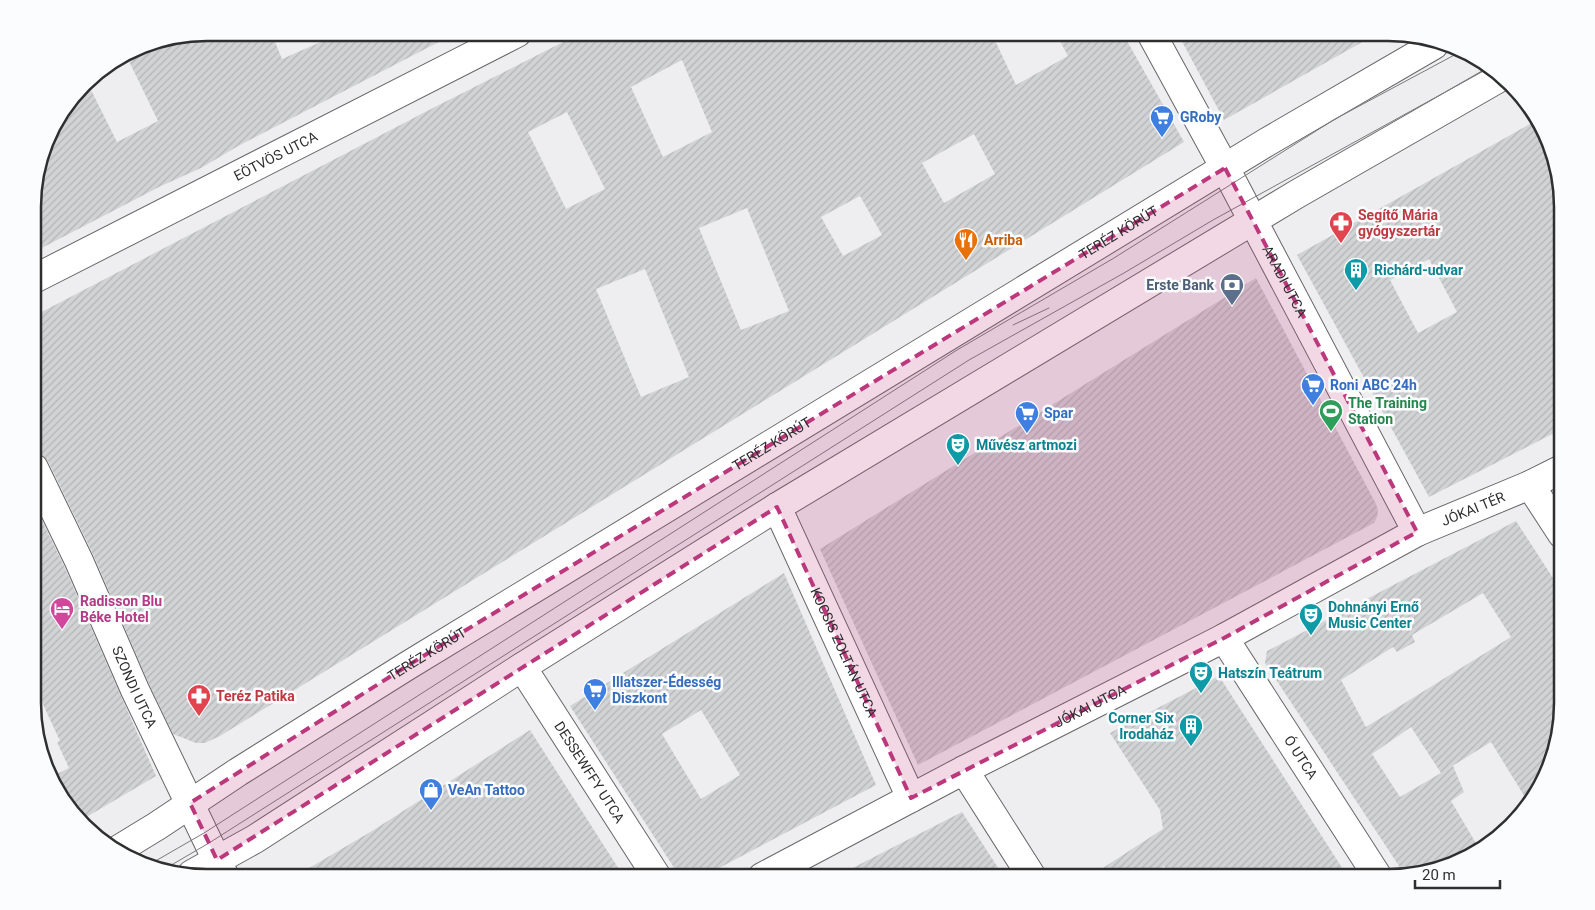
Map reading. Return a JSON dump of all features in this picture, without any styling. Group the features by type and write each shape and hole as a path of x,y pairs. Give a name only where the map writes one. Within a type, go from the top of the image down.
{"street":[{"name":"EÖTVÖS UTCA","path":"41,275 499,41"},
{"name":"ARADI UTCA","path":"1156,41 1417,532"},
{"name":"TERÉZ KÖRÚT","path":"123,846 407,666 1225,168 1431,47"},
{"path":"221,869 255,839 522,667 777,507 1253,221 1495,81"},
{"name":"JÓKAI TÉR","path":"1417,532 1553,474"},
{"name":"SZONDI UTCA","path":"41,483 135,690 221,869"},
{"path":"1530,485 1553,520"},
{"name":"KOCSIS ZOLTÁN UTCA","path":"777,507 911,798"},
{"name":"JÓKAI UTCA","path":"778,869 964,770 1224,638 1417,532"},
{"name":"Ó UTCA","path":"1224,638 1372,868"},
{"name":"DESSEWFFY UTCA","path":"522,667 652,869"},
{"path":"964,770 1026,868"}],"highlighted area":[{"path":"1225,168 1417,532 1224,638 911,798 777,507 217,860 190,803 407,666"}],"building":[{"path":"207,41 275,41 282,59 323,41 441,41 240,145 201,168 159,187 41,248 41,207 44,174 54,143 63,124 82,98 91,89 117,142 158,121 129,61 164,47"},
{"path":"565,41 995,41 1016,85 1068,56 1060,41 1127,41 1184,142 220,736 205,743 196,743 173,734 149,684 93,554 48,461 41,455 41,312","holes":["682,60 712,132 663,157 631,87","567,112 605,189 566,209 528,132","974,134 995,174 944,203 922,163","860,196 882,235 843,256 821,217","747,208 789,311 741,330 699,228","645,269 689,377 641,397 596,289"]},
{"path":"1182,41 1364,41 1224,120"},
{"path":"1531,123 1545,154 1551,174 1553,196 1553,434 1429,497 1297,255","holes":["1429,259 1457,312 1418,333 1390,280"]},
{"path":"1256,278 1376,504 1378,510 1374,523 918,765 820,549"},
{"name":"Radisson Blu Béke Hotel","path":"41,518 65,568 156,776 87,817 69,795 57,774 69,768 57,742 60,741 41,700"},
{"path":"1516,521 1553,578 1553,714 1551,736 1537,776 1525,797 1491,742 1441,773 1411,727 1372,754 1400,797 1453,766 1464,792 1451,801 1476,844 1452,856 1421,866 1400,868 1265,663 1267,651","holes":["1483,593 1511,637 1366,727 1341,680 1393,647 1397,652 1415,642 1412,635"]},
{"path":"784,573 876,785 718,869 675,869 570,706","holes":["701,710 740,775 701,799 662,734"]},
{"path":"1219,676 1342,868 1165,868 1164,866 1161,868 1102,868 1163,829 1160,810 1110,733"},
{"path":"530,730 619,869 308,869 372,831"},
{"path":"962,812 998,868 852,868"}],"tram line":[{"path":"156,860 204,833 957,350 1114,258 1335,119 1454,55"},
{"path":"172,865 969,360 1124,273 1213,220 1483,71"},
{"path":"1013,325 1049,308"}],"place":[{"name":"GRoby","path":"1162,138"},
{"name":"Segítő Mária gyógyszertár","path":"1341,244"},
{"name":"Arriba","path":"966,261"},
{"name":"Richárd-udvar","path":"1356,291"},
{"name":"Erste Bank","path":"1232,306"},
{"name":"Roni ABC 24h","path":"1313,406"},
{"name":"The Training Station","path":"1331,432"},
{"name":"Spar","path":"1027,434"},
{"name":"Művész artmozi","path":"958,466"},
{"name":"Radisson Blu Béke Hotel","path":"62,630"},
{"name":"Dohnányi Ernő Music Center","path":"1311,636"},
{"name":"Hatszín Teátrum","path":"1201,694"},
{"name":"Illatszer-Édesség Diszkont","path":"595,711"},
{"name":"Teréz Patika","path":"199,717"},
{"name":"Corner Six Irodaház","path":"1191,747"},
{"name":"VeAn Tattoo","path":"431,811"}]}
